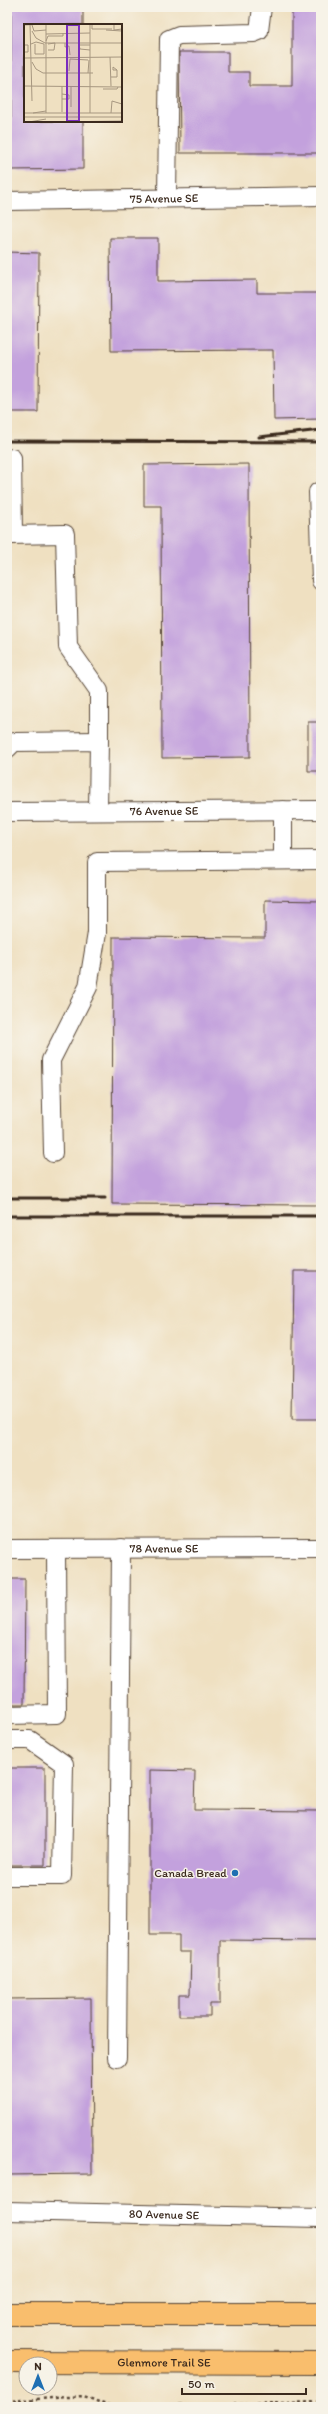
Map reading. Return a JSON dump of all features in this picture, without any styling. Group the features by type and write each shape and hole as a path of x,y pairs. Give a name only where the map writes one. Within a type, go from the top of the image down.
{"main road":[{"path":"7,2314 321,2314"},
{"name":"Glenmore Trail SE","path":"7,2362 321,2362"}],"street":[{"path":"167,198 169,39 179,35 254,33 259,31 262,24 262,7"},
{"name":"75 Avenue SE","path":"7,201 321,196"},
{"path":"12,458 10,535 65,534 68,647 100,691 98,811"},
{"path":"321,492 318,492 319,578 321,581"},
{"path":"7,749 14,742 99,742"},
{"path":"283,810 283,860"},
{"name":"76 Avenue SE","path":"7,812 321,810"},
{"path":"53,1153 51,1060 88,987 97,933 97,862 321,860"},
{"path":"117,2058 121,1548"},
{"name":"78 Avenue SE","path":"7,1549 321,1548"},
{"path":"7,1715 57,1714 56,1549"},
{"path":"7,1740 30,1740 64,1764 62,1876 7,1876"},
{"name":"80 Avenue SE","path":"7,2211 321,2218"}],"path":[{"path":"7,2401 84,2396 111,2407"},
{"path":"131,2407 321,2402"}],"building":[{"path":"11,7 83,7 83,24 24,24 24,122 83,122 83,169 11,170"},
{"path":"292,7 321,7 321,153 180,153 179,52 228,52 228,72 249,72 249,86 292,86"},
{"path":"110,238 158,238 158,281 257,280 257,293 321,293 321,419 274,420 273,350 111,351"},
{"path":"7,252 39,253 38,412 7,412"},
{"path":"249,464 250,757 162,758 161,506 144,506 144,465"},
{"path":"308,722 321,722 321,771 308,771"},
{"path":"265,900 321,901 321,1205 112,1204 113,937 265,938"},
{"path":"294,1271 321,1271 321,1419 292,1419"},
{"path":"7,1579 25,1579 24,1704 7,1704"},
{"path":"7,1768 45,1768 45,1865 7,1865"},
{"name":"Canada Bread","path":"150,1770 195,1771 194,1810 321,1811 321,1941 220,1940 220,2004 210,2004 210,2016 179,2016 179,1995 190,1995 191,1952 179,1952 179,1935 150,1935"},
{"path":"91,1998 92,2174 7,2175 7,1999"}],"railway":[{"path":"259,437 321,430"},
{"path":"7,441 321,442"},
{"path":"7,1198 105,1198"},
{"path":"7,1216 321,1216"}],"place":[{"name":"Canada Bread","path":"235,1873"}]}
